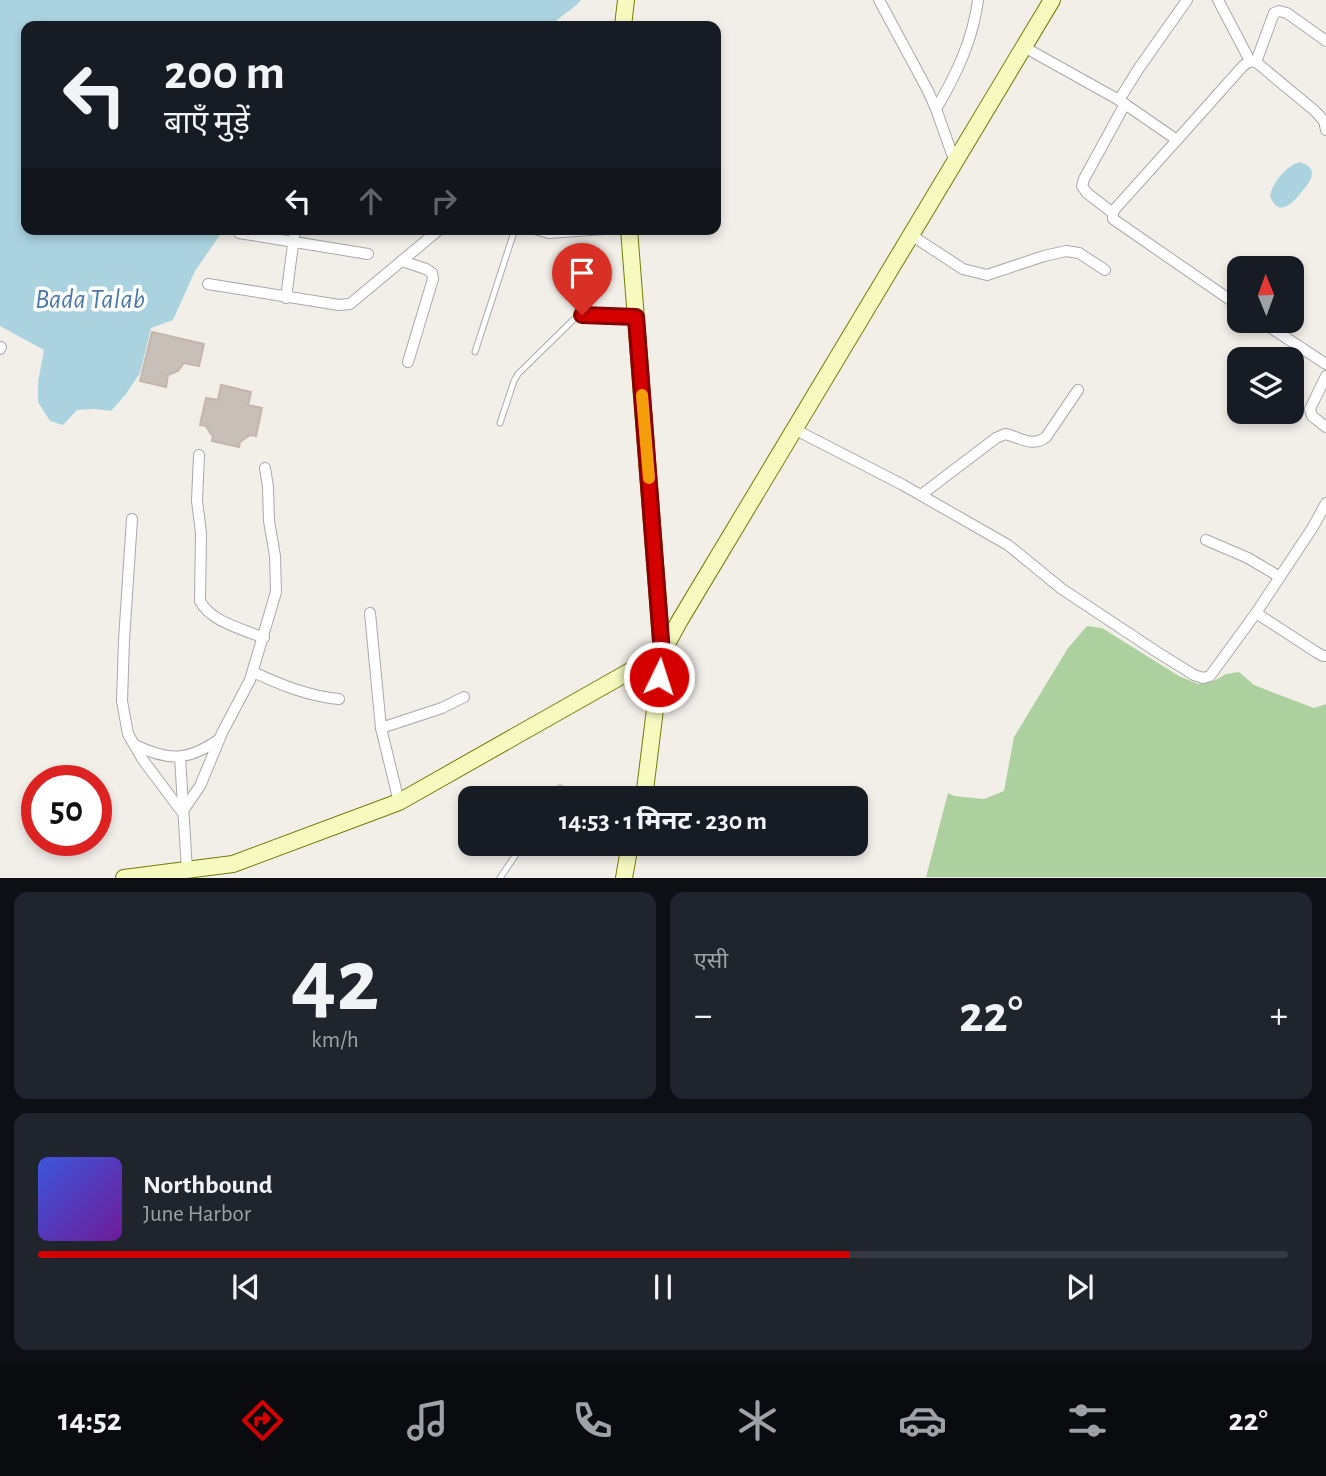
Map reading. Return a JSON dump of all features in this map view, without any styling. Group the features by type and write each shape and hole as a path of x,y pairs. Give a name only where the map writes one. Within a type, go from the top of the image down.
{"street":[{"path":"623,21 625,0"},
{"path":"880,0 936,109 952,154 957,159"},
{"path":"936,109 962,60 978,0"},
{"path":"124,877 187,870 233,871 399,802 662,653 1052,0"},
{"path":"1113,213 1087,193 1082,186 1084,179 1139,68 1187,0"},
{"path":"1218,0 1253,62 1315,111 1324,121 1326,130"},
{"path":"1227,298 1113,219 1113,213 1243,66 1253,62 1273,13 1287,13 1326,41"},
{"path":"1024,47 1122,102 1177,140"},
{"path":"250,235 368,254"},
{"path":"286,298 294,235"},
{"path":"208,284 286,298 338,305 350,304 433,235"},
{"path":"629,235 662,653 645,786"},
{"path":"911,235 963,269 987,275 1066,251 1079,253 1105,270"},
{"path":"402,261 426,269 432,273 433,279 408,362"},
{"path":"1279,333 1326,364"},
{"path":"1326,376 1310,409 1312,416 1326,427"},
{"path":"921,495 996,438 1005,434 1030,443 1039,442 1046,437 1078,390"},
{"path":"794,429 921,495 1008,545 1062,589 1157,652 1203,678 1210,676 1256,613 1326,503"},
{"path":"199,455 197,500 201,533 200,601 214,618 264,638"},
{"path":"183,812 200,786 220,738 250,680 276,592 275,556 265,468"},
{"path":"132,519 122,701 128,734 134,745 183,812"},
{"path":"1206,540 1238,552 1280,577"},
{"path":"370,613 382,728 399,802"},
{"path":"1256,613 1315,652 1326,656"},
{"path":"253,672 287,687 340,699"},
{"path":"382,728 442,708 464,697"},
{"path":"134,745 159,755 180,757 204,750 220,738"},
{"path":"180,757 187,870"},
{"path":"624,877 628,856"},
{"path":"635,877 639,856"}],"lane":[{"path":"475,352 513,235"},
{"path":"500,423 518,374 573,320 582,315 636,317"},
{"path":"500,877 515,856"}],"green space":[{"path":"1087,626 1102,628 1179,676 1198,684 1239,672 1254,685 1314,708 1326,704 1326,877 926,877 948,793 984,799 1004,791 1014,737 1068,648"}],"water":[{"name":"Bada Talab","path":"0,0 581,0 556,21 21,21 21,235 220,235 195,271 173,320 151,328 140,373 111,411 77,410 63,425 50,421 38,402 38,382 44,350 0,326"},
{"path":"1300,162 1310,168 1310,180 1289,205 1277,206 1270,196 1274,186 1285,171"}],"building":[{"path":"152,332 204,344 199,366 184,363 178,371 168,375 166,387 140,381"},
{"path":"221,385 251,392 248,405 262,408 256,436 250,435 240,442 239,447 212,441 213,436 206,426 200,425 206,398 218,400"}],"slow traffic":[{"path":"642,395 649,478"}],"route":[{"path":"582,315 636,317 662,653 659,677"}]}
